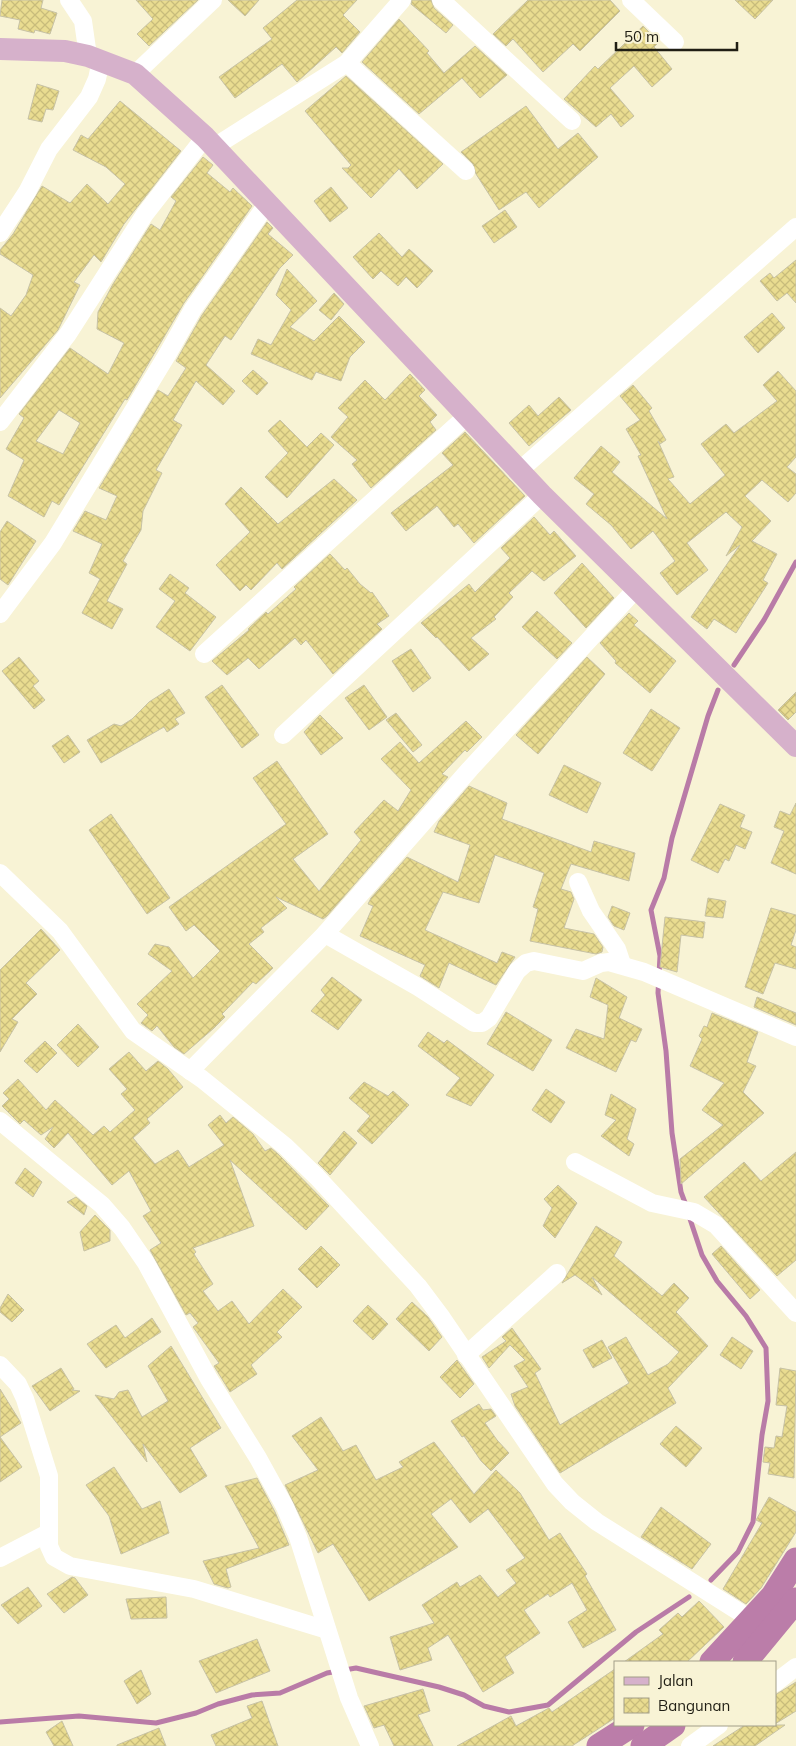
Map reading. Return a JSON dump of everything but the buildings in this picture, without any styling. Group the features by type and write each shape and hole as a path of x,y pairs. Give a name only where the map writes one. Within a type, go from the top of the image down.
{"highway":[{"path":"713,1661 773,1596 796,1560"},
{"path":"746,1661 796,1600"},
{"path":"599,1746 630,1726"},
{"path":"643,1746 672,1726"}],"main road":[{"path":"0,49 65,51 95,58 135,74 210,142 468,414 542,495 796,746"}],"street":[{"path":"0,233 27,192 49,149 89,97 97,79 95,58 83,21 69,0"},
{"path":"135,74 212,0"},
{"path":"0,422 68,334 145,214 210,142 347,63 402,0"},
{"path":"441,0 572,121"},
{"path":"631,0 675,42"},
{"path":"347,63 466,171"},
{"path":"0,614 52,543 193,309 267,204"},
{"path":"520,470 796,228"},
{"path":"204,654 468,414"},
{"path":"283,735 542,495"},
{"path":"190,1071 325,934 470,769 636,589"},
{"path":"0,873 60,931 133,1031 251,1117 317,1177 418,1286 555,1484 572,1502 597,1522 752,1620"},
{"path":"578,882 590,911 610,937 622,964"},
{"path":"325,934 418,987 474,1023 482,1023 489,1018 517,971 526,963 534,962 583,971 603,962 622,964 663,979 796,1037"},
{"path":"0,1121 102,1205 122,1228 146,1263 209,1379 258,1458 285,1507 298,1537 349,1698 370,1746"},
{"path":"575,1162 652,1203 686,1211 716,1225 796,1312"},
{"path":"466,1355 557,1274"},
{"path":"0,1365 18,1384 40,1443 49,1476 51,1499 48,1533 54,1557 70,1566 194,1589 327,1630"},
{"path":"0,1558 48,1533"},
{"path":"776,1682 796,1667"},
{"path":"690,1746 718,1726"}],"waterway":[{"path":"734,665 764,620 796,562"},
{"path":"687,1208 681,1192 672,1133 666,1051 658,993 660,956 651,910 664,878 672,838 708,716 718,690"},
{"path":"689,1216 702,1255 717,1281 746,1316 766,1348 768,1401 762,1435 753,1522 738,1552 711,1580"},
{"path":"0,1722 79,1716 156,1723 196,1713 218,1704 252,1695 280,1693 327,1673 356,1668 439,1687 464,1695 484,1706 509,1712 548,1705 636,1632 689,1597"}]}
